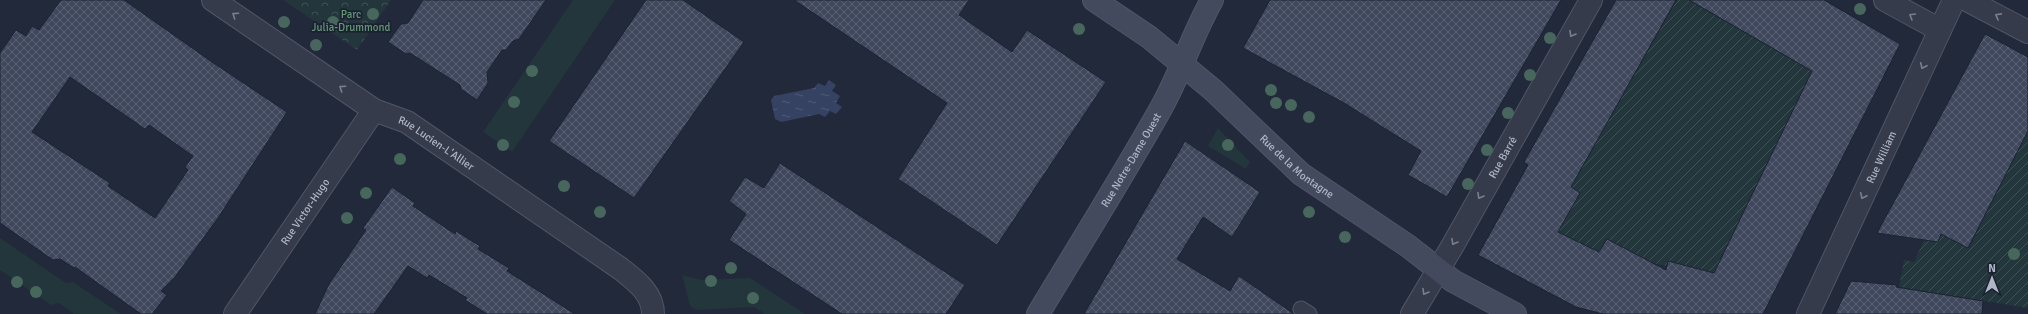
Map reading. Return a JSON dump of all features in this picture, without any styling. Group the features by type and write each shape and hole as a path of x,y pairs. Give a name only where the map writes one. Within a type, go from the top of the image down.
{"street":[{"name":"Rue Lucien-L'Allier","path":"213,0 374,110 407,122 426,134 624,272 635,280 652,307"},
{"name":"Rue de la Montagne","path":"1094,0 1149,38 1213,90 1301,174 1408,246 1453,281 1515,314"},
{"name":"Rue Notre-Dame Ouest","path":"1038,314 1160,110 1212,0"},
{"name":"Rue Barré","path":"1412,314 1591,0"},
{"path":"1885,0 1940,30"},
{"name":"Rue William","path":"1808,314 1954,0"},
{"path":"1967,0 2028,32"},
{"name":"Rue Victor-Hugo","path":"235,314 374,110"}],"green space":[{"name":"Parc Julia-Drummond","path":"283,0 391,0 357,50"},
{"path":"573,0 615,0 512,152 483,132"},
{"path":"1677,0 1704,0 1700,7 1812,71 1714,273 1668,262 1667,266 1653,263 1607,239 1599,252 1531,230 1561,226 1580,193 1571,187"},
{"path":"2028,117 2028,308 1899,287 1904,260 1914,262 1924,240 1937,242 1941,234 1969,248 2019,148"},
{"path":"1218,128 1250,162 1246,169 1208,146"},
{"path":"0,238 66,283 73,282 121,314 74,314 59,303 51,305 0,270"},
{"path":"682,275 702,280 750,278 805,314 765,314 754,307 696,310 690,306"}],"water":[{"path":"829,80 836,85 832,91 840,96 836,103 842,107 836,114 830,111 825,117 819,114 781,122 775,119 771,100 774,96 814,88 818,83 825,86"}],"building":[{"path":"61,0 124,0 212,62 287,112 218,218 175,277 161,291 167,295 152,314 141,314 75,267 74,268 60,259 53,260 0,223 0,53 16,30 26,36 32,26 39,30","holes":["70,77 145,129 149,125 193,156 185,167 188,170 155,218 108,186 110,183 32,132"]},
{"path":"423,0 546,0 519,39 513,41 506,50 502,50 487,72 488,83 477,100 461,89 460,85 410,53 406,54 388,42 401,24 408,23"},
{"path":"646,0 683,0 744,42 634,198 549,141"},
{"path":"794,0 969,0 959,15 1012,52 1027,30 1106,82 997,245 898,179 947,103"},
{"path":"1270,0 1561,0 1447,197 1408,175 1421,151 1344,103 1243,48"},
{"path":"1616,0 1676,0 1571,187 1580,193 1558,232 1599,252 1607,239 1666,270 1668,261 1714,273 1812,71 1689,0 1824,0 1900,44 1763,314 1603,314 1576,307 1478,255 1528,165 1524,162"},
{"path":"1985,34 2028,57 2028,131 1968,248 1941,234 1938,242 1877,233"},
{"path":"1185,141 1260,192 1232,237 1203,217 1177,259 1230,291 1239,276 1294,314 1084,314"},
{"path":"780,163 965,285 946,314 842,314 729,240 746,214 729,201 745,177 764,188"},
{"path":"392,187 415,203 413,206 455,234 456,231 480,246 478,249 509,268 507,271 575,314 487,314 465,300 467,298 429,275 427,278 408,266 374,314 315,314 329,284 366,230 363,228"},
{"path":"1851,281 1897,285 1896,287 1983,301 1982,314 1835,314"}]}
